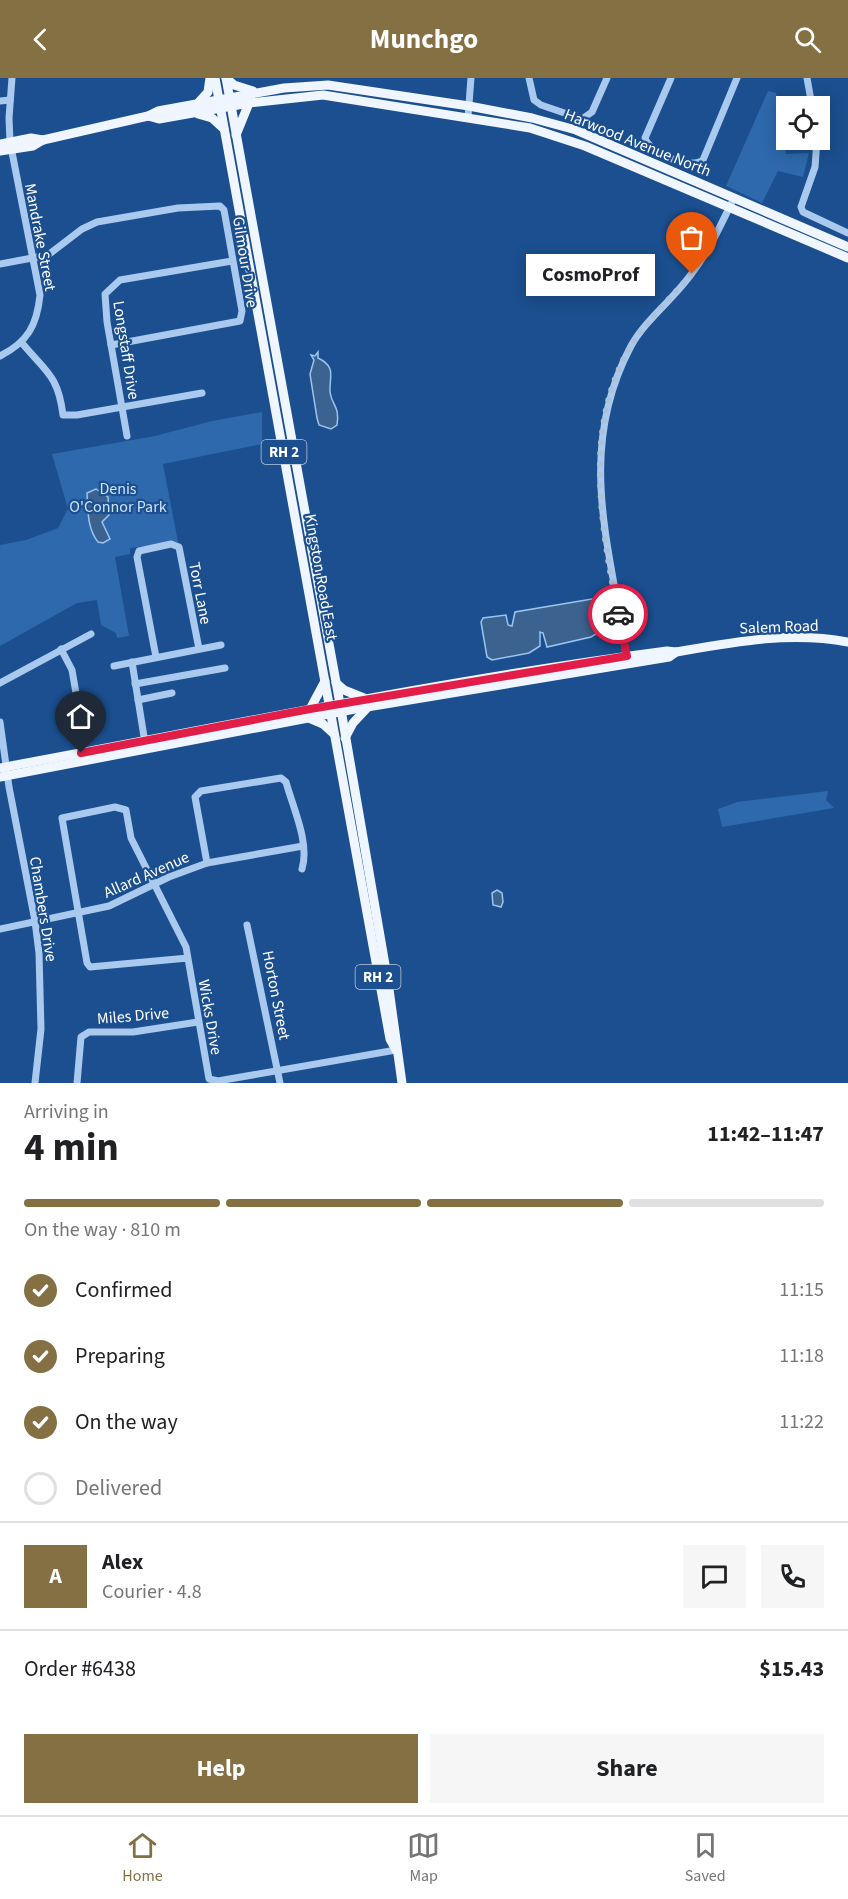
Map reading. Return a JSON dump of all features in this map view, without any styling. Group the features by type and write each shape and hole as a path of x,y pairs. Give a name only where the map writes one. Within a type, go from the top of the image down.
{"main road":[{"path":"196,108 206,96 210,78"},
{"name":"RH 2","path":"215,78 225,103"},
{"path":"226,78 239,87 258,92"},
{"name":"RH 2","path":"225,103 226,78"},
{"name":"Harwood Avenue North","path":"225,103 258,92 306,84 328,85 532,118 576,130 848,246"},
{"name":"Harwood Avenue North","path":"225,103 249,103 323,95 530,128 585,146 848,258"},
{"path":"0,144 33,146 43,140 148,116 159,119 196,108 225,103"},
{"name":"Kingston Road East","path":"225,103 224,130 390,1039 396,1050"},
{"name":"Kingston Road East","path":"225,103 236,135 341,708 397,1036 396,1050 402,1083"},
{"path":"236,135 249,103"},
{"path":"196,108 212,118 224,130"},
{"path":"0,151 11,146"},
{"name":"Salem Road","path":"341,708 355,709 369,703 627,660 667,651 676,652 755,639 808,638 848,642"},
{"path":"310,714 325,681"},
{"path":"336,682 369,703"},
{"path":"4,772 369,703"},
{"path":"345,738 353,723 369,703"},
{"path":"310,714 335,735"}],"street":[{"name":"Mandrake Street","path":"12,78 9,100 11,146 40,295 38,316 22,344"},
{"path":"468,117 471,78"},
{"path":"529,78 534,100 541,105 582,118 592,112 608,78"},
{"path":"671,78 645,138 647,145 654,150 690,165 703,160 737,78"},
{"path":"807,78 810,96"},
{"path":"0,101 9,100"},
{"path":"816,150 815,167 801,207 803,212 848,232"},
{"path":"627,660 600,503 601,439 615,382 632,345 692,274 712,243 734,198"},
{"name":"Gilmour Drive","path":"32,259 48,255 82,229 97,222 178,208 215,205 224,210 242,311 240,321 111,345"},
{"path":"0,264 32,259"},
{"name":"Longstaff Drive","path":"127,436 111,345 105,294 112,285 132,278 232,261"},
{"path":"0,356 22,344 51,374 57,384 63,415 122,408 202,393"},
{"name":"Torr Lane","path":"156,657 137,557 139,551 171,544 179,548 199,650"},
{"path":"0,683 90,634"},
{"path":"114,666 221,645"},
{"path":"61,649 72,670 76,699 65,710"},
{"path":"132,662 145,745"},
{"path":"135,684 225,668"},
{"path":"138,700 172,693"},
{"path":"0,722 4,772"},
{"name":"Chambers Drive","path":"4,772 35,921 41,983 35,1083"},
{"path":"207,863 195,797 201,791 281,778 286,782 303,846 305,860 302,869"},
{"name":"Wicks Drive","path":"78,914 62,818 122,807 126,810 131,838 181,934 188,958 209,1079 218,1082 396,1050"},
{"name":"Allard Avenue","path":"0,929 109,906 154,884 207,863 303,846"},
{"path":"78,914 87,963 90,967 188,958"},
{"name":"Horton Street","path":"247,925 280,1083"},
{"name":"Miles Drive","path":"77,1083 81,1037 89,1032 133,1032 198,1022"}],"green space":[{"path":"768,91 776,93 776,150 785,150 786,154 809,153 803,177 778,171 762,203 726,186"},
{"name":"Denis O'Connor Park","path":"262,412 262,444 163,464 178,542 130,548 130,554 115,557 129,636 117,638 116,633 101,625 97,600 77,603 0,646 0,545 26,540 58,528 68,509 52,454 155,436 212,421"},
{"path":"828,791 826,800 834,808 722,827 718,809 737,802"}],"shaded area":[{"path":"318,352 318,358 328,365 331,373 330,392 338,419 337,425 331,429 319,425 317,418 310,374 314,360 311,355 315,356"},
{"path":"96,489 108,497 109,515 102,522 110,539 103,543 98,542 94,537 89,519 87,493"},
{"path":"592,599 598,602 604,629 591,637 547,647 543,633 540,632 540,646 529,653 492,660 487,657 481,622 483,618 506,615 508,625 512,626 515,612"},
{"path":"497,890 502,893 501,907 493,905 492,893"}],"way so far":[{"path":"618,614 600,503 601,439 615,382 632,345 692,274"}],"place":[{"name":"CosmoProf","path":"692,274"}],"route":[{"path":"81,753 310,709 627,656 618,614"}]}
